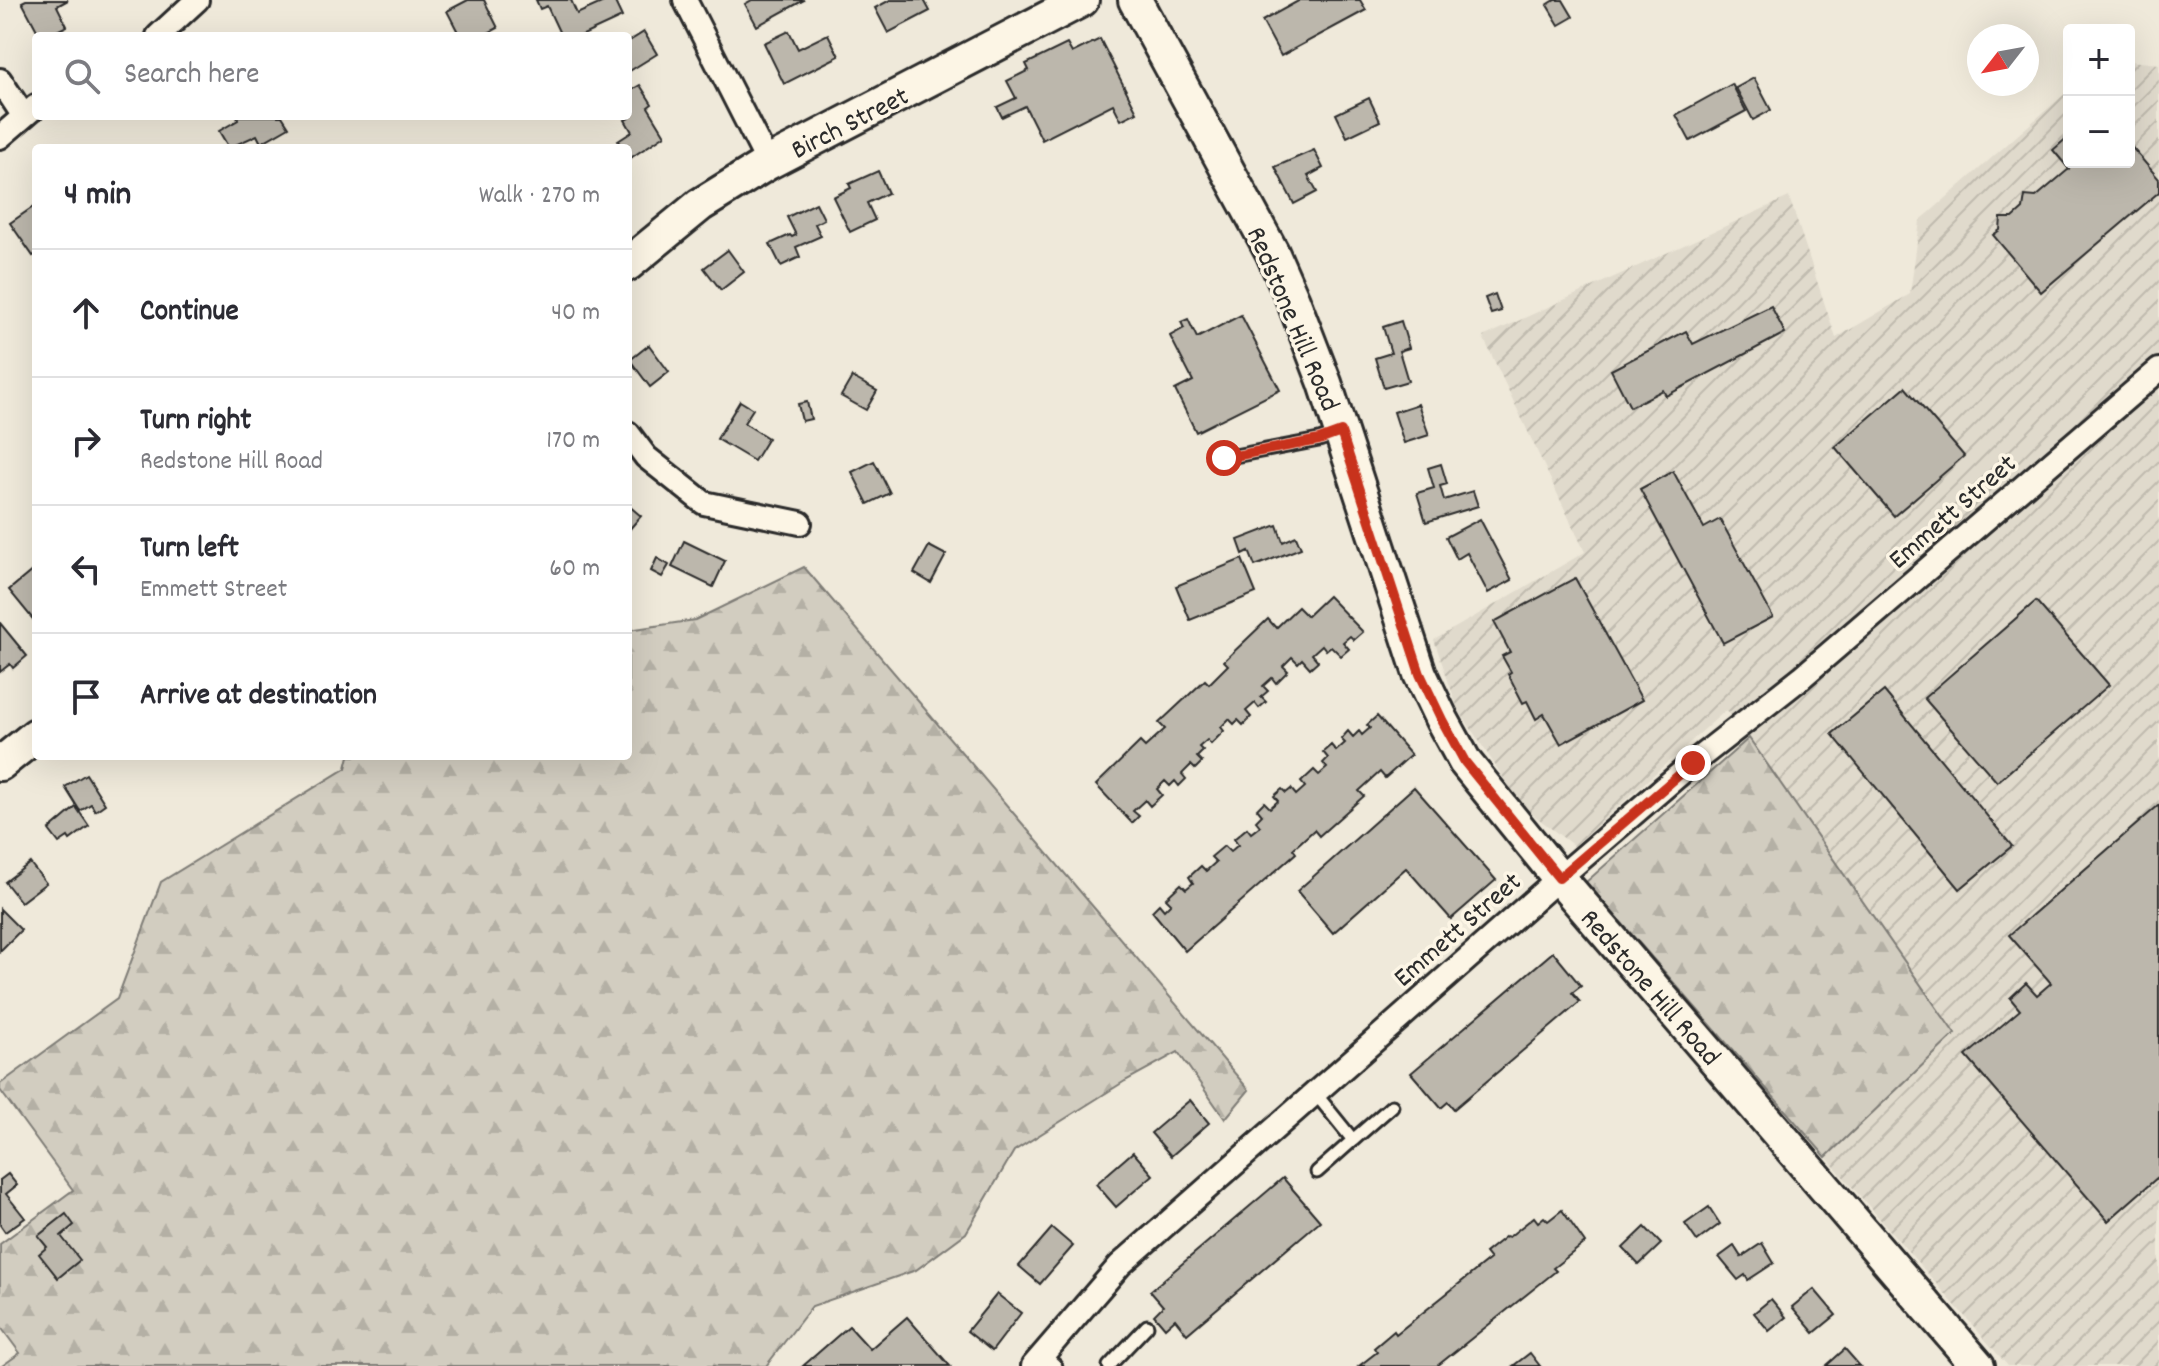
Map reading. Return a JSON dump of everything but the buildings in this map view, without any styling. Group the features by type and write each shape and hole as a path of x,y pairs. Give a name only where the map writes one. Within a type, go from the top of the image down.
{"main road":[{"name":"Birch Street","path":"632,261 700,205 768,163 1082,0"},
{"name":"Redstone Hill Road","path":"1135,0 1272,252 1325,383 1420,674 1465,762 1559,878 1978,1366"},
{"path":"0,764 32,738"}],"street":[{"path":"162,32 197,0"},
{"path":"685,0 768,163"},
{"path":"0,80 30,110 0,137"},
{"name":"Emmett Street","path":"1044,1362 1120,1265 1559,878 1695,761 1802,677 2159,370"},
{"path":"632,438 646,457 704,503 800,523"}],"lane":[{"path":"1224,458 1319,440 1341,432"},
{"path":"1315,1093 1353,1140"},
{"path":"1317,1172 1392,1106"},
{"path":"1109,1366 1147,1326"}],"shaded area":[{"path":"2135,62 2159,64 2159,1366 2008,1366 1826,1157 1955,1034 1749,738 1726,710 1574,846 1522,806 1458,709 1434,640 1585,552 1483,337 1789,197 1836,338 1910,294 1920,221 2063,95 2063,168 2135,168"}],"green space":[{"path":"804,567 1249,1090 1225,1119 1178,1052 1125,1081 1014,1151 966,1233 916,1270 812,1306 766,1366 2,1366 20,1353 0,1326 0,1244 73,1190 0,1090 0,1084 117,999 161,882 346,768 348,760 632,760 632,629 695,620"},
{"path":"1749,738 1955,1034 1826,1157 1586,882"}],"route":[{"path":"1224,458 1319,440 1341,432 1420,674 1442,720 1465,762 1559,878 1693,763"}]}
